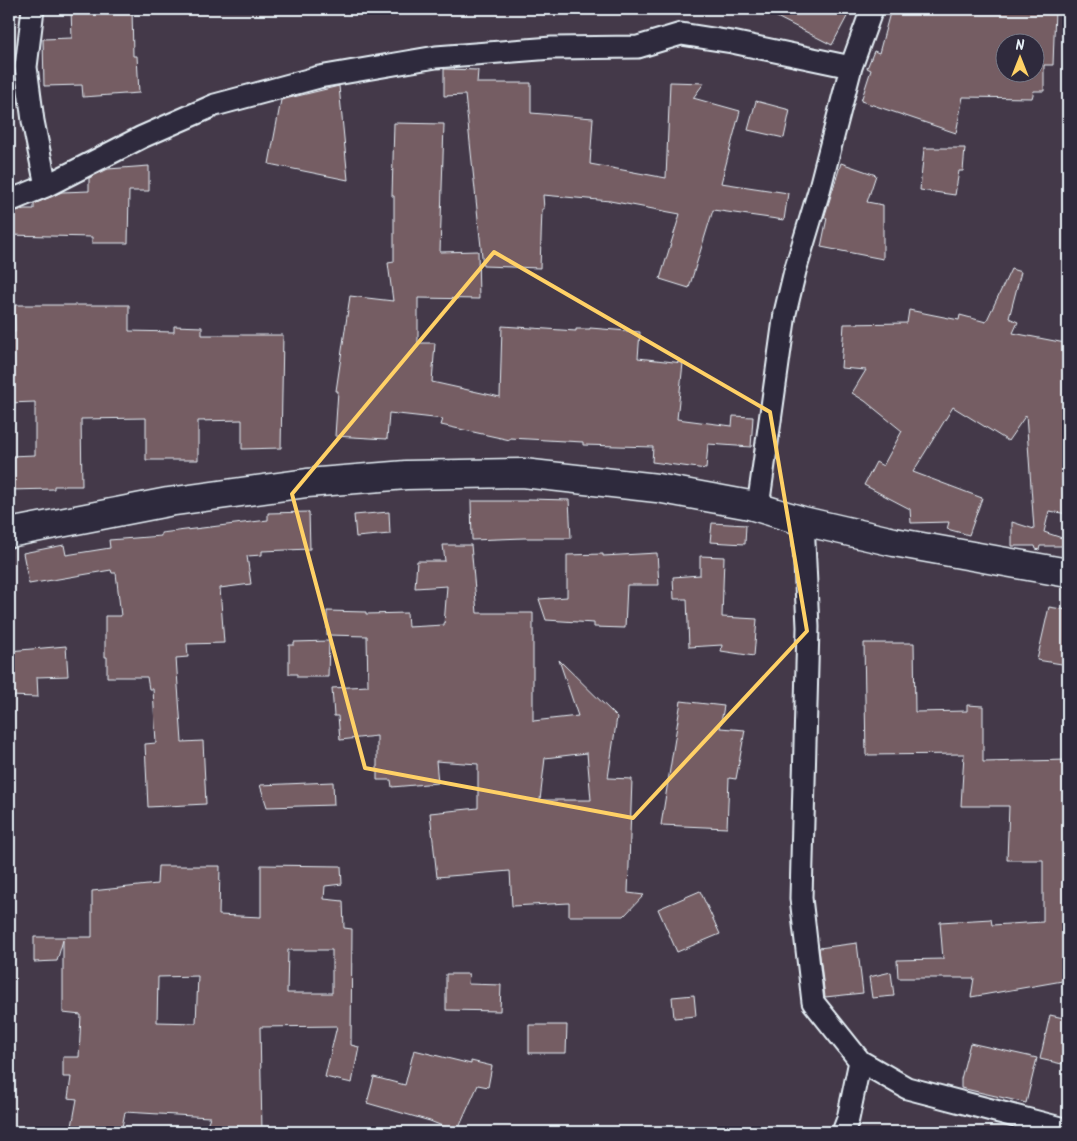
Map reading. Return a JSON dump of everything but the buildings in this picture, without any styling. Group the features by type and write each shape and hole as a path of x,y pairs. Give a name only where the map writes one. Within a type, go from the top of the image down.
{"street":[{"path":"33,9 26,67 33,121 46,186"},
{"path":"758,507 785,312 851,67 872,9"},
{"path":"9,201 46,186 142,137 215,105 319,77 436,57 552,48 638,47 681,34 732,42 851,67"},
{"path":"9,533 168,502 307,483 406,475 523,473 657,488 758,507 803,521 894,542 1068,573"},
{"path":"803,521 808,627 801,898 813,1002 860,1062 907,1088 1068,1130"},
{"path":"843,1132 848,1118 860,1062"}],"highlighted area":[{"path":"494,252 770,412 807,631 633,818 365,768 292,494"}]}
